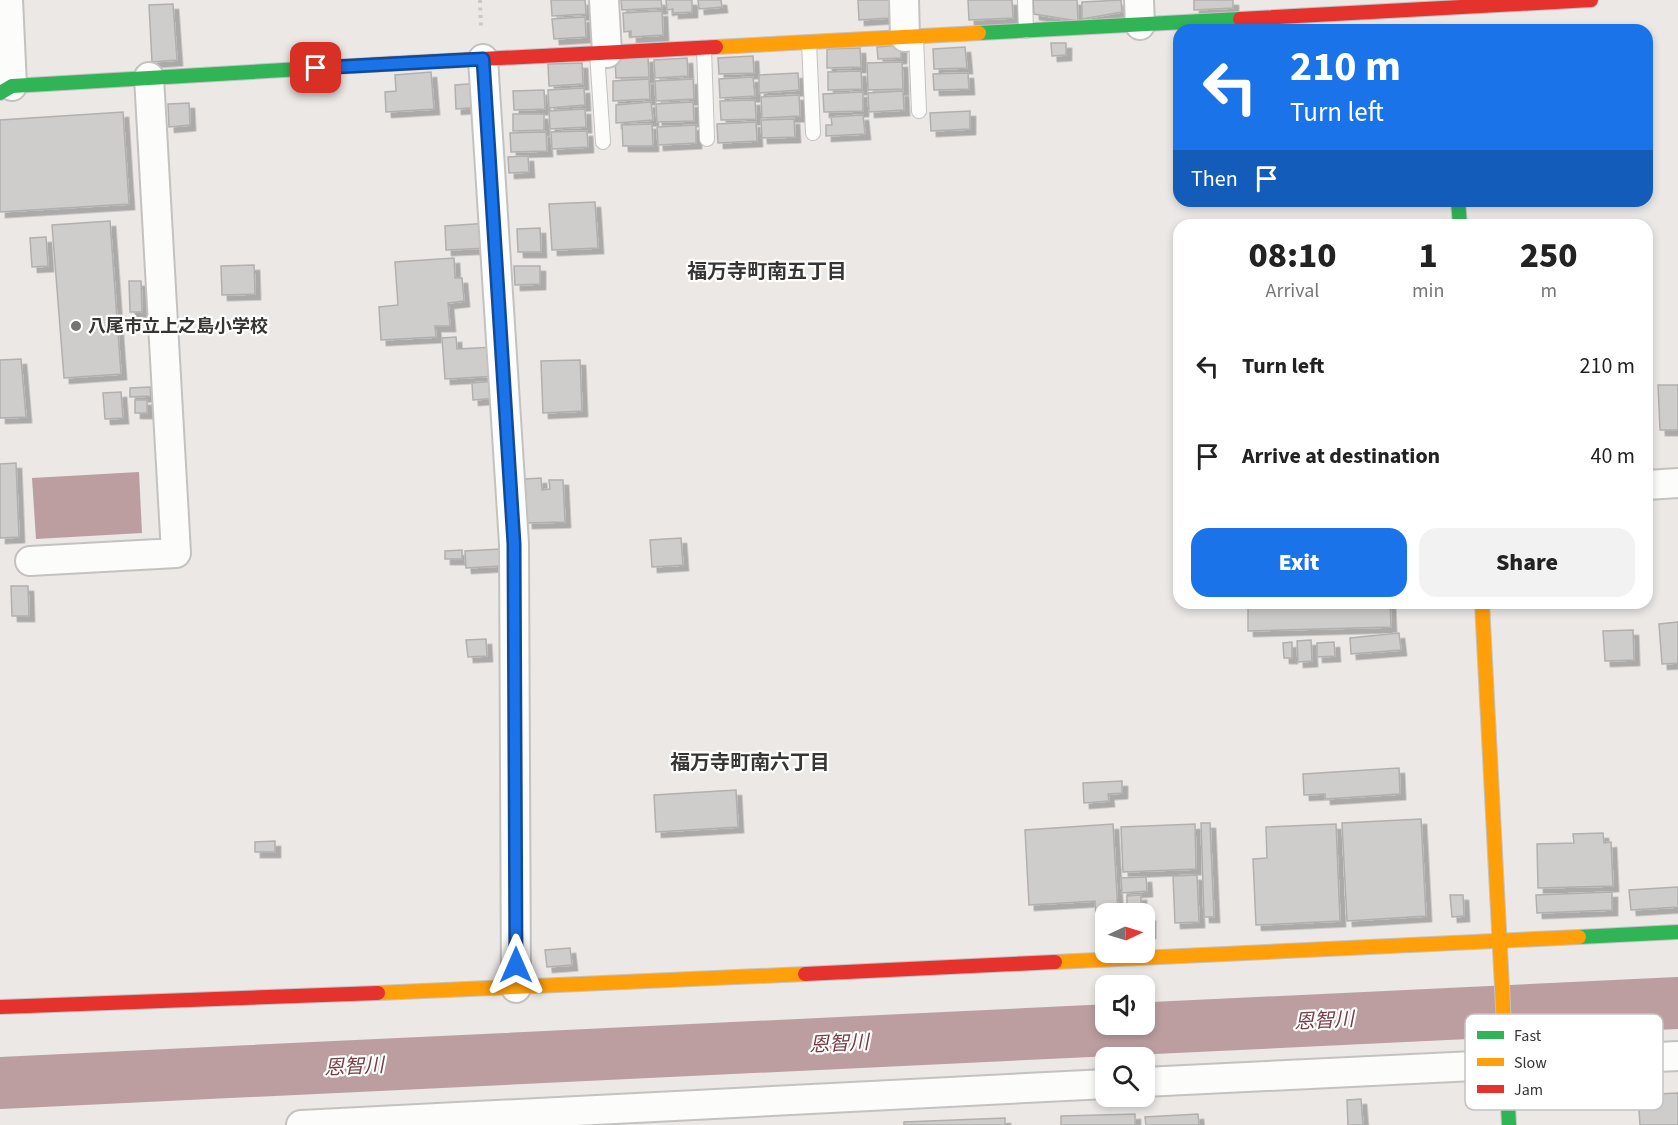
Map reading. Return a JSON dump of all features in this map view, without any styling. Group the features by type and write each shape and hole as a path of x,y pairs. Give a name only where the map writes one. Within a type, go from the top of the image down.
{"street":[{"path":"8,0 6,90 149,77 1026,31 1139,13 1315,16 1591,0"},
{"path":"602,53 604,0"},
{"path":"903,0 911,37"},
{"path":"483,59 514,544 516,988"},
{"path":"30,561 176,553 149,77"},
{"path":"1653,485 1678,483"},
{"path":"1482,609 1504,1014"},
{"path":"0,1007 516,988 1500,946 1678,932"},
{"path":"1663,1056 1678,1056"},
{"path":"1155,1081 1465,1058"},
{"path":"301,1125 1095,1085"},
{"path":"1508,1110 1509,1125"}],"lane":[{"path":"1025,0 1026,31"},
{"path":"1314,0 1315,16"},
{"path":"911,37 919,111"},
{"path":"809,42 813,133"},
{"path":"704,47 707,139"},
{"path":"602,53 603,142"}],"shaded area":[{"path":"139,472 142,533 36,539 32,478"}],"building":[{"path":"551,0 585,0 586,14 552,16"},
{"path":"621,0 661,0 662,8 622,10"},
{"path":"666,0 692,0 692,12 673,13 673,9 667,10"},
{"path":"698,0 721,0 722,7 699,9"},
{"path":"858,0 889,0 889,18 859,20"},
{"path":"968,0 1012,0 1013,18 969,20"},
{"path":"1033,0 1077,0 1078,21 1034,14"},
{"path":"1121,0 1122,12 1082,19 1082,2"},
{"path":"1194,0 1233,0 1233,8 1194,10"},
{"path":"173,4 177,60 152,62 149,5"},
{"path":"662,11 663,35 631,37 631,31 624,32 623,13"},
{"path":"585,17 586,37 554,39 552,19"},
{"path":"1051,43 1066,43 1066,55 1052,56"},
{"path":"901,45 901,58 878,59 877,47"},
{"path":"965,47 967,68 934,69 933,49"},
{"path":"860,48 861,67 827,68 827,49"},
{"path":"753,56 754,73 719,74 718,58"},
{"path":"648,57 649,77 616,78 615,58"},
{"path":"687,58 688,76 655,78 654,60"},
{"path":"902,62 903,89 868,90 867,63"},
{"path":"582,63 583,84 549,86 548,64"},
{"path":"861,71 862,89 828,90 828,72"},
{"path":"431,72 434,109 386,112 385,92 396,91 395,75"},
{"path":"798,73 799,90 759,93 759,75"},
{"path":"968,73 969,89 934,90 933,74"},
{"path":"753,77 755,96 720,98 719,79"},
{"path":"649,79 650,99 613,101 613,81"},
{"path":"693,79 694,99 656,101 655,81"},
{"path":"481,83 482,107 456,109 455,85"},
{"path":"584,88 585,105 549,108 548,90"},
{"path":"544,90 545,109 514,110 513,91"},
{"path":"903,91 904,110 869,112 868,93"},
{"path":"863,92 863,111 824,112 823,94"},
{"path":"799,95 800,116 762,118 761,97"},
{"path":"755,100 756,119 721,120 720,101"},
{"path":"651,102 653,120 616,123 616,105"},
{"path":"693,102 694,121 657,122 656,104"},
{"path":"189,103 190,125 169,127 168,104"},
{"path":"585,109 586,127 550,129 549,111"},
{"path":"970,111 970,129 931,131 930,113"},
{"path":"123,112 129,204 0,212 0,120"},
{"path":"513,114 544,114 544,130 513,131"},
{"path":"863,115 865,134 826,136 826,125 832,125 831,117"},
{"path":"794,119 795,137 762,138 761,120"},
{"path":"756,122 757,141 718,143 717,124"},
{"path":"652,124 653,146 623,146 622,125"},
{"path":"696,125 696,143 658,145 657,127"},
{"path":"587,131 588,147 552,149 551,132"},
{"path":"546,132 547,151 511,152 510,133"},
{"path":"528,156 529,172 509,173 508,157"},
{"path":"595,202 598,248 552,250 549,204"},
{"path":"110,221 121,374 64,378 52,225"},
{"path":"489,223 490,248 446,250 445,226"},
{"path":"540,228 541,252 518,252 517,229"},
{"path":"46,237 48,266 32,267 30,238"},
{"path":"454,258 455,278 462,278 464,301 448,303 450,326 435,326 436,337 381,340 379,307 398,305 395,262"},
{"path":"254,265 255,294 222,295 221,266"},
{"path":"514,266 540,266 540,284 515,285"},
{"path":"129,281 141,281 142,312 130,312"},
{"path":"456,337 457,349 495,347 497,376 445,379 442,338"},
{"path":"21,359 26,417 0,418 0,360"},
{"path":"580,360 582,411 543,413 541,361"},
{"path":"497,381 498,398 473,400 472,383"},
{"path":"1658,385 1678,385 1678,430 1660,430"},
{"path":"150,387 151,396 130,397 130,388"},
{"path":"121,392 123,418 105,419 103,393"},
{"path":"135,400 147,400 147,413 135,413"},
{"path":"16,463 19,537 0,538 0,464"},
{"path":"541,478 542,490 550,489 549,480 563,480 565,522 527,523 525,479"},
{"path":"681,538 683,565 652,567 650,540"},
{"path":"501,549 501,566 466,568 465,551"},
{"path":"462,550 462,559 445,559 445,551"},
{"path":"11,586 28,586 29,616 12,616"},
{"path":"1248,609 1390,609 1391,627 1248,631"},
{"path":"1678,622 1678,663 1662,664 1659,624"},
{"path":"1633,630 1634,660 1605,661 1603,631"},
{"path":"1399,633 1401,650 1351,654 1350,638"},
{"path":"486,639 487,656 468,657 466,640"},
{"path":"1311,640 1312,661 1298,662 1297,641"},
{"path":"1292,642 1292,658 1284,658 1283,643"},
{"path":"1334,642 1335,656 1317,657 1317,643"},
{"path":"1399,768 1400,794 1325,799 1325,794 1304,795 1303,774"},
{"path":"1122,781 1122,793 1108,794 1109,801 1084,803 1083,783"},
{"path":"736,790 738,827 656,832 654,795"},
{"path":"1421,819 1426,916 1347,921 1342,823"},
{"path":"1201,823 1210,823 1214,917 1204,917"},
{"path":"1113,824 1117,903 1095,903 1095,901 1029,905 1025,830"},
{"path":"1195,824 1196,869 1123,872 1121,827"},
{"path":"1336,824 1340,921 1256,925 1253,859 1267,858 1266,827"},
{"path":"1603,833 1604,843 1611,842 1613,886 1538,888 1537,844 1574,843 1573,834"},
{"path":"275,841 275,852 255,852 255,842"},
{"path":"1197,875 1199,922 1175,923 1173,876"},
{"path":"1146,877 1147,891 1122,893 1121,878"},
{"path":"1678,887 1678,907 1631,910 1629,890"},
{"path":"1612,892 1612,910 1537,913 1536,895"},
{"path":"1141,895 1141,903 1127,903 1127,896"},
{"path":"1450,895 1463,895 1464,916 1452,917"},
{"path":"570,948 572,965 547,967 545,950"},
{"path":"1678,1093 1678,1125 1640,1125 1639,1110 1663,1110 1663,1094"},
{"path":"1361,1099 1363,1125 1348,1125 1347,1100"},
{"path":"1135,1114 1135,1125 1061,1125 1061,1116"},
{"path":"1198,1114 1199,1125 1146,1125 1145,1117"},
{"path":"1005,1118 1005,1125 904,1125 904,1122"}],"waterway":[{"name":"恩智川","path":"0,1083 1678,1003"}],"traffic: fast":[{"path":"979,33 1240,19"},
{"path":"0,93 12,86 386,64"},
{"path":"1458,207 1460,219"},
{"path":"1579,937 1678,932"},
{"path":"1508,1110 1509,1125"}],"traffic: slow":[{"path":"716,47 979,33"},
{"path":"1482,609 1503,1014"},
{"path":"1055,962 1579,937"},
{"path":"378,993 805,974"}],"traffic: jam":[{"path":"1240,19 1591,0"},
{"path":"386,64 716,47"},
{"path":"805,974 1055,962"},
{"path":"0,1007 378,993"}],"place":[{"name":"八尾市立上之島小学校","path":"76,326"}],"district":[{"name":"福万寺町南五丁目","path":"767,271"},
{"name":"福万寺町南六丁目","path":"750,762"}],"route":[{"path":"316,68 483,59 514,544 516,965"}]}
